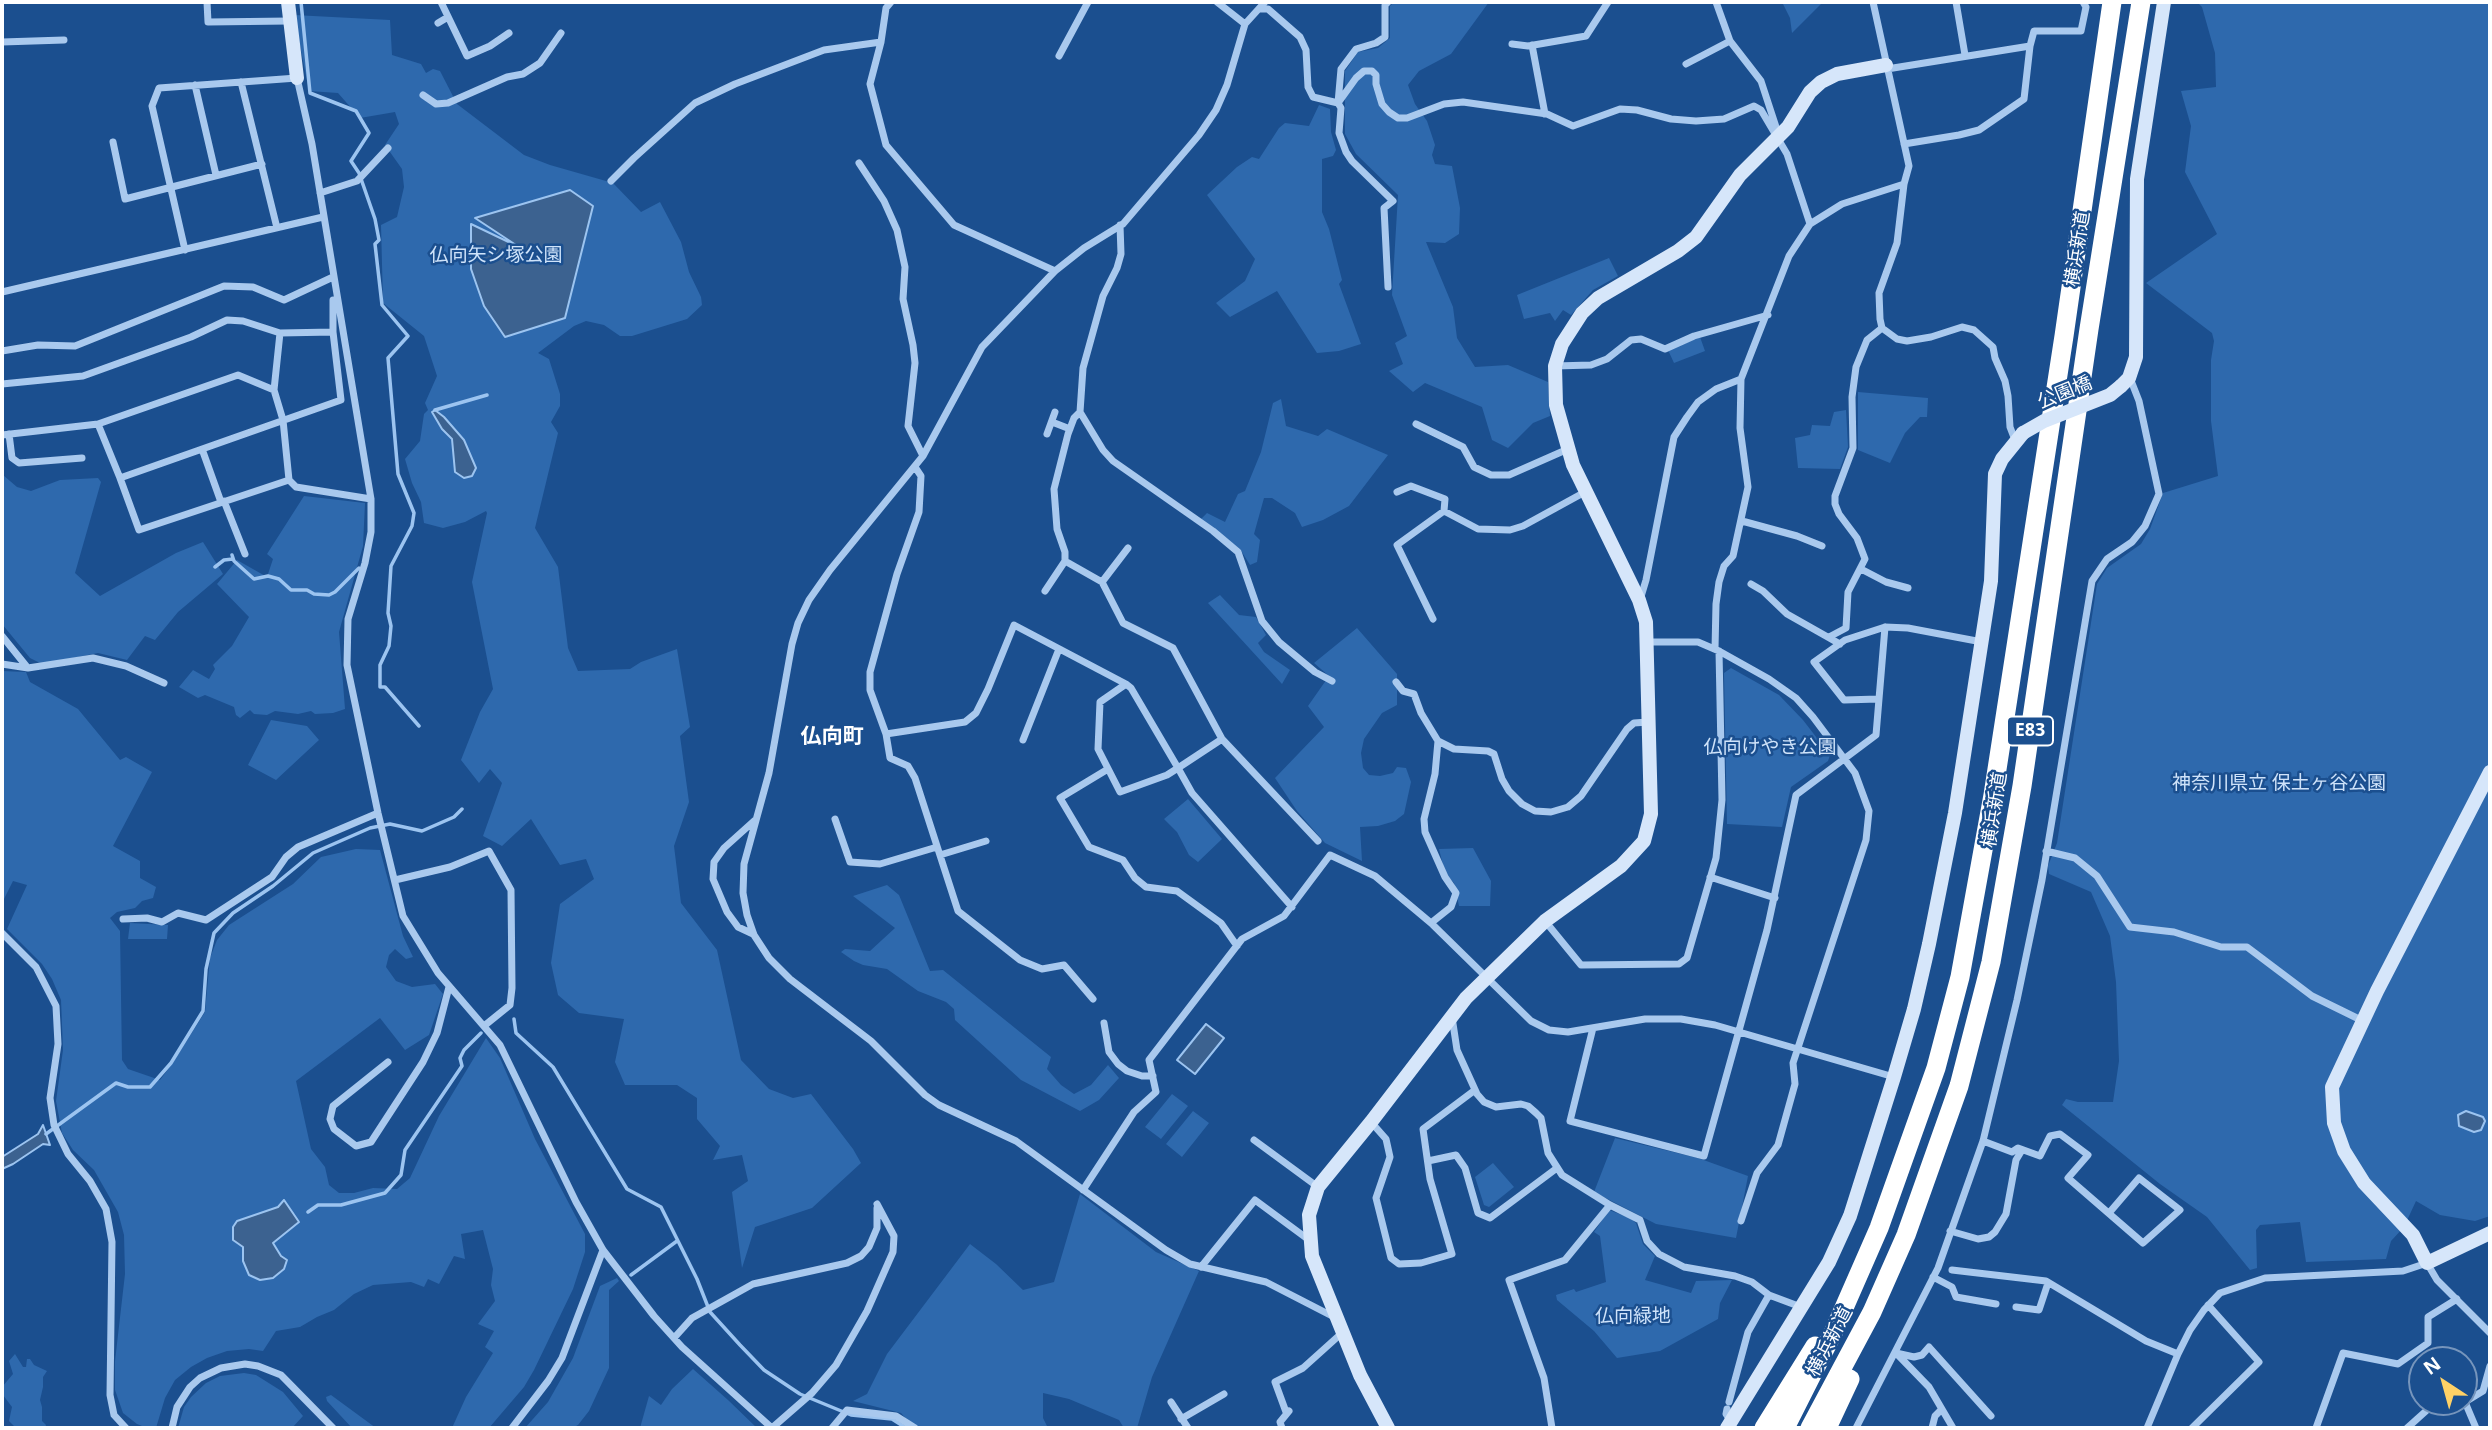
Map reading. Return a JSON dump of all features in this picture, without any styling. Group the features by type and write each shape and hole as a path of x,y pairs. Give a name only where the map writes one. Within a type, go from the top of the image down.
{"highway":[{"name":"横浜新道","path":"1785,1428 1803,1396 1857,1279 1892,1194 1936,1068 1960,976 1993,795 2112,2"},
{"name":"横浜新道","path":"1810,1428 1872,1312 1906,1235 1959,1086 1991,962 2010,868 2089,329 2141,2"},
{"path":"1827,1428 1872,1334 1906,1235"},
{"path":"1764,1428 1857,1279"}],"street":[{"path":"207,2 208,22 289,21"},
{"path":"288,2 297,78 312,144 371,499 371,532 365,563 348,619 346,665 403,916 423,952 449,987 500,1045 576,1202 603,1251 674,1338 772,1428 809,1396 836,1365 867,1311 893,1252 894,1236 877,1204 877,1228 869,1247 861,1256 847,1263 752,1284 692,1318 674,1338"},
{"path":"440,2 467,56 490,46 509,33"},
{"path":"891,2 886,8 881,42 870,84 886,145 954,225 1055,271"},
{"path":"1059,56 1088,2"},
{"path":"1217,2 1245,24"},
{"path":"1265,2 1245,24 1227,85 1216,110 1199,135 1121,225 1084,248 1055,271 982,347 923,456 830,570 809,600 792,644 769,774 744,864 743,893 754,935 769,958 790,979 871,1041 925,1095 960,1116 1016,1142 1166,1250 1190,1264 1266,1282 1339,1326"},
{"path":"1388,2 1385,5 1385,37 1376,43 1356,49 1341,69 1338,103 1339,134 1346,152 1393,201 1384,208 1388,286"},
{"path":"1511,44 1532,45 1586,36 1608,2"},
{"path":"1716,2 1730,41 1761,82 1776,123 1778,137"},
{"path":"1729,1415 1772,1358 1829,1262 1850,1216 1894,1077 1914,1009 1942,881 1991,581 1996,474 2002,458 2019,437 2010,427 2005,380 1993,347 1974,330 1962,327 1907,341 1897,339 1882,328 1880,293 1897,243 1904,184 1909,166 1873,2"},
{"path":"1956,2 1965,55"},
{"path":"1904,144 1979,130 2024,99 2034,31 2081,31 2086,7 2083,2"},
{"path":"1945,1269 1950,1231 1983,1141 2029,946 2092,581 2107,559 2132,542 2145,526 2159,494 2139,401 2125,382 2136,357 2137,179 2164,2"},
{"path":"1259,9 1268,9 1300,37 1306,50 1308,87 1313,97 1338,103"},
{"path":"438,23 448,17"},
{"path":"423,95 436,104 448,103 507,77 523,74 540,63 561,33"},
{"path":"2,42 64,40"},
{"path":"1686,64 1730,41"},
{"path":"611,181 695,103 735,84 824,50 881,42"},
{"path":"1532,45 1545,114"},
{"path":"1383,1427 1312,1256 1309,1215 1318,1187 1451,1016 1486,977 1545,921 1621,866 1644,841 1651,814 1646,622 1639,600 1585,492 1568,449 1556,405 1555,366 1562,344 1581,313 1598,298 1678,251 1696,237 1740,175 1788,127 1810,92 1821,82 1837,75 2030,46"},
{"path":"1338,103 1356,78 1364,71 1372,71 1376,75 1382,104 1389,113 1398,118 1407,118 1444,104 1464,102 1545,114 1573,126 1620,109 1637,110 1671,120 1696,121 1724,119 1754,106 1761,110 1778,137 1800,190 1810,224"},
{"path":"185,250 152,106 159,88 297,78"},
{"path":"241,82 277,228"},
{"path":"195,85 216,175"},
{"path":"113,142 125,198 262,164"},
{"path":"320,193 360,178 388,148"},
{"path":"859,163 897,230 905,267 903,299 914,345 915,363 908,426 923,456"},
{"path":"1545,921 1581,965 1679,964 1687,958 1716,858 1722,800 1716,603 1724,566 1733,556 1748,487 1740,428 1741,379 1790,256 1810,224 1842,204 1904,184"},
{"path":"2,292 323,217"},
{"path":"1045,591 1065,561 1065,552 1057,529 1054,489 1057,470 1070,429 1080,412 1083,368 1102,296 1117,268 1121,254 1121,225"},
{"path":"120,478 341,400 333,332 333,280"},
{"path":"2,351 38,345 75,346 224,286 253,287 284,300 333,280"},
{"path":"1555,366 1591,365 1607,359 1631,340 1642,339 1665,349 1694,336 1768,315"},
{"path":"2,384 83,376 191,337 227,320 243,321 279,333 333,332"},
{"path":"1829,637 1846,628 1849,592 1865,559 1863,551 1839,514 1835,496 1853,448 1852,397 1856,367 1867,340 1882,328"},
{"path":"279,333 274,390 283,420 289,480 296,487 371,499"},
{"path":"82,458 19,463 12,458 6,435 98,424 238,375 274,390"},
{"path":"1639,600 1646,580 1674,437 1698,402 1716,389 1741,379"},
{"name":"公園橋","path":"2019,437 2044,421 2110,396 2125,382"},
{"path":"1047,434 1055,412"},
{"path":"1080,412 1103,450 1113,461 1238,552 1262,621 1279,642 1315,672 1332,681"},
{"path":"1052,422 1070,429"},
{"path":"98,424 138,530 289,480"},
{"path":"1416,424 1463,447 1474,467 1491,475 1510,475 1568,449"},
{"path":"202,449 244,554"},
{"path":"915,467 921,476 919,512 897,574 870,672 870,690 886,734 890,758 908,766 915,778 958,911 1020,960 1042,969 1064,965 1093,999"},
{"path":"1397,492 1411,486 1445,499 1444,511 1397,545 1433,619"},
{"path":"1444,511 1478,529 1510,530 1523,526 1585,492"},
{"path":"1742,521 1797,536 1822,547"},
{"path":"1102,582 1128,548"},
{"path":"1065,561 1102,582 1123,623 1172,649 1222,739 1318,841"},
{"path":"1861,569 1885,582 1908,588"},
{"path":"1751,584 1763,591 1787,614 1840,644"},
{"path":"886,734 965,722 976,713 1014,625 1131,688 1192,793 1292,907"},
{"path":"1878,699 1844,700 1814,662 1845,640 1885,627 1908,628 1982,642"},
{"path":"1593,1028 1570,1121 1704,1156 1775,898 1797,795 1876,735 1885,627"},
{"path":"2,636 27,668"},
{"path":"1646,642 1698,642 1769,679 1796,698 1845,758 1863,790 1869,811 1866,840 1793,1063 1795,1084 1778,1145 1757,1173 1741,1222"},
{"path":"1023,740 1059,649"},
{"path":"2,664 27,668 93,658 126,666 164,683"},
{"path":"1396,682 1403,691 1414,694 1421,713 1438,741 1454,750 1488,751 1494,754 1509,791 1522,804 1535,811 1551,812 1568,807 1581,796 1628,729 1634,723 1648,722"},
{"path":"1126,684 1100,702 1098,749 1120,792 1167,775 1222,739"},
{"path":"1431,923 1451,907 1456,893 1445,877 1425,832 1424,818 1435,775 1438,741"},
{"path":"1108,769 1060,798 1089,847 1123,860 1135,878 1146,887 1177,891 1221,923 1237,946"},
{"path":"2490,772 2377,991 2332,1087 2334,1123 2344,1151 2364,1183 2401,1219 2437,1280 2490,1333"},
{"path":"123,919 147,918 162,922 178,913 206,920 272,877 286,857 298,847 378,813"},
{"path":"835,819 850,862 880,864 986,841"},
{"path":"754,935 738,927 726,912 713,880 714,862 724,848 755,820"},
{"path":"394,880 450,867 489,851 512,890 512,988 510,1005 484,1026"},
{"path":"2046,851 2075,858 2097,876 2130,927 2174,932 2221,947 2247,947 2312,996 2363,1022"},
{"path":"1083,1190 1134,1112 1156,1091 1149,1060 1242,939 1284,916 1330,855 1375,876 1431,923 1531,1021 1549,1030 1568,1032 1645,1019 1681,1019 1738,1032 1894,1077"},
{"path":"1710,877 1775,898"},
{"path":"2,933 36,967 55,1006 58,1044 50,1098 55,1129 106,1209 112,1242 110,1395 114,1415 126,1428"},
{"path":"388,1062 333,1106 330,1119 334,1129 356,1146 371,1142 423,1062 437,1033 449,987"},
{"path":"1451,1016 1457,1050 1475,1090 1484,1102 1496,1107 1521,1104 1536,1113 1541,1118 1548,1153 1562,1175 1640,1220 1647,1241 1659,1254 1684,1267 1744,1279 1769,1295 1801,1307"},
{"path":"1104,1023 1109,1052 1118,1063 1127,1071 1153,1076"},
{"path":"1371,1122 1386,1139 1390,1157 1376,1198 1391,1258 1399,1264 1421,1263 1452,1254 1430,1179 1423,1129 1475,1090"},
{"path":"1983,1141 2012,1152 2018,1148 2040,1156 2050,1136 2060,1134 2088,1155 2068,1178 2143,1243 2180,1210 2139,1178 2109,1213"},
{"path":"1254,1140 1318,1187"},
{"path":"1950,1231 1978,1239 1989,1237 1995,1232 2006,1214 2016,1160 2022,1150"},
{"path":"1428,1161 1456,1155 1465,1168 1478,1213 1490,1218 1557,1168"},
{"path":"1201,1267 1255,1200 1310,1240"},
{"path":"1552,1428 1544,1378 1509,1280 1565,1259 1610,1205"},
{"path":"2147,1428 2190,1330 2220,1293 2265,1278 2403,1271 2427,1263 2490,1233"},
{"path":"512,1428 562,1358 603,1251"},
{"path":"1856,1428 1933,1277 1945,1269 2009,1275 2048,1283 2146,1341 2178,1354"},
{"path":"1933,1277 1952,1287 1956,1297 1996,1304"},
{"path":"2016,1307 2039,1310 2048,1283"},
{"path":"1729,1415 1748,1332 1769,1295"},
{"path":"2316,1428 2343,1353 2398,1364 2428,1343 2428,1317 2457,1299"},
{"path":"2192,1428 2259,1362 2208,1305"},
{"path":"1282,1428 1280,1422 1288,1411 1275,1382 1303,1368 1339,1326"},
{"path":"1896,1353 1914,1357 1922,1355 1929,1347 1991,1416"},
{"path":"1896,1353 1929,1387 1953,1428"},
{"path":"172,1428 177,1407 190,1387 211,1371 244,1364 281,1375 333,1428"},
{"path":"2476,1428 2465,1402 2483,1391 2490,1366"},
{"path":"1181,1419 1224,1394"},
{"path":"1171,1402 1188,1428"},
{"path":"1932,1428 1935,1416 1941,1410"},
{"path":"832,1428 844,1413 896,1416 915,1428"},
{"path":"2407,1428 2420,1416"}],"green space":[{"path":"1394,2 1489,2 1451,54 1419,71 1408,85 1415,104 1427,121 1435,145 1432,155 1435,164 1452,166 1460,208 1459,234 1445,243 1426,242 1453,307 1457,338 1475,367 1508,365 1548,382 1550,416 1533,423 1508,448 1492,440 1482,407 1425,383 1413,392 1389,371 1403,364 1395,343 1407,336 1392,295 1398,195 1356,154 1345,134 1345,71 1358,52 1378,48 1390,38 1390,6"},
{"path":"1782,2 1823,2 1792,33 1790,18"},
{"name":"神奈川県立 保土ヶ谷公園","path":"2197,2 2490,2 2490,1216 2475,1221 2440,1215 2416,1201 2404,1227 2391,1241 2386,1259 2306,1262 2300,1222 2260,1225 2256,1230 2257,1268 2250,1270 2207,1217 2160,1184 2062,1105 2066,1099 2078,1102 2113,1102 2119,1061 2116,982 2110,936 2091,892 2049,874 2048,866 2057,843 2097,584 2107,568 2141,544 2150,529 2163,493 2218,476 2211,421 2212,333 2146,283 2217,234 2185,172 2191,126 2181,91 2216,87 2215,53 2202,7"},
{"name":"仏向矢シ塚公園","path":"294,15 390,20 392,55 421,64 426,73 433,69 440,71 457,104 524,155 613,183 641,212 660,202 681,242 689,272 701,297 702,305 687,319 632,336 620,336 604,325 586,321 574,326 538,353 549,359 560,394 560,406 551,422 558,433 535,528 558,567 568,648 578,671 630,669 641,662 677,649 690,727 680,736 689,802 674,846 681,903 717,950 741,1060 769,1089 793,1098 811,1094 861,1163 812,1208 755,1227 742,1268 732,1192 748,1181 742,1155 713,1160 720,1146 697,1119 697,1098 677,1085 625,1085 615,1062 624,1019 579,1013 558,995 551,963 560,904 594,879 586,859 560,865 531,819 502,846 483,836 502,783 490,769 479,783 461,760 480,712 493,689 472,582 487,513 486,511 465,522 443,528 424,523 421,502 405,459 420,441 424,414 428,410 425,403 437,376 424,336 383,303 381,225 397,217 404,187 402,169 385,145 399,124 395,112 360,118 338,93 309,91"},
{"path":"1319,105 1330,109 1331,132 1336,150 1333,156 1322,159 1322,212 1342,280 1339,284 1361,344 1339,351 1317,353 1277,291 1230,317 1216,303 1245,281 1255,259 1207,195 1237,167 1252,157 1259,159 1285,123 1309,126"},
{"path":"1609,258 1618,276 1593,290 1571,315 1563,310 1555,321 1550,313 1524,319 1517,295"},
{"path":"1700,337 1705,351 1674,363 1668,350"},
{"path":"1858,392 1928,398 1927,417 1920,417 1905,433 1890,463 1858,450"},
{"path":"1281,399 1286,426 1318,436 1327,429 1388,455 1349,506 1323,520 1302,527 1295,513 1272,498 1264,498 1254,534 1260,540 1257,562 1250,565 1240,549 1200,520 1207,513 1225,522 1238,494 1245,491 1261,452 1273,403"},
{"path":"1846,410 1848,447 1840,469 1798,468 1795,438 1810,435 1812,425 1830,426 1834,412"},
{"path":"2,470 3,475 17,487 31,491 60,480 98,478 101,482 75,573 100,596 176,553 203,542 223,574 178,612 155,640 145,636 127,660 98,653 42,664 30,658 2,624"},
{"path":"304,496 365,503 363,546 339,632 345,709 315,714 311,711 298,714 275,711 267,715 254,714 250,710 240,718 234,707 205,695 198,698 179,687 193,670 209,679 215,669 213,665 232,646 249,617 217,584 237,560 267,577 273,559 267,554"},
{"path":"1220,595 1239,615 1256,617 1266,635 1258,643 1264,652 1290,670 1282,684 1208,603"},
{"path":"1357,628 1397,674 1397,705 1382,713 1364,739 1361,753 1363,768 1369,775 1380,776 1393,773 1397,767 1406,768 1411,782 1404,814 1395,821 1360,827 1362,861 1325,843 1297,811 1275,778 1324,727 1308,706 1329,676 1314,663"},
{"name":"仏向けやき公園","path":"1731,668 1779,695 1830,755 1828,761 1791,787 1782,827 1727,824 1724,673"},
{"path":"2,671 26,672 30,682 78,709 120,760 126,757 152,772 113,846 140,861 140,878 156,887 153,898 142,901 135,908 117,912 110,918 120,931 122,1060 128,1069 160,1080 172,1064 205,1012 210,958 217,940 229,925 293,884 321,857 356,849 380,850 403,936 413,957 406,959 395,949 389,955 386,967 396,981 412,987 435,984 443,994 429,1035 405,1050 380,1018 296,1081 311,1149 325,1167 329,1185 339,1193 354,1193 373,1188 397,1189 410,1178 439,1116 486,1038 500,1058 535,1139 585,1234 585,1252 573,1289 534,1370 524,1387 489,1428 452,1428 466,1397 493,1353 485,1347 494,1331 478,1324 495,1301 491,1285 493,1269 483,1230 461,1234 465,1259 454,1256 439,1284 428,1279 424,1287 411,1282 373,1285 354,1294 334,1310 300,1327 276,1331 263,1351 227,1351 191,1367 175,1380 165,1398 156,1428 137,1424 123,1413 115,1390 115,1361 125,1274 124,1235 118,1212 94,1170 73,1150 62,1133 56,1101 63,1050 61,1000 42,964 7,929 27,885 13,881 2,903"},
{"path":"271,720 307,726 319,740 276,780 248,765"},
{"path":"1188,799 1222,839 1198,862 1189,855 1177,832 1164,819"},
{"path":"1473,848 1491,881 1490,906 1459,906 1454,883 1445,873 1439,849"},
{"path":"887,885 899,895 930,971 943,970 1051,1057 1047,1069 1061,1085 1074,1094 1091,1085 1108,1065 1119,1078 1099,1100 1080,1111 1021,1080 955,1020 954,1009 946,1002 918,991 887,969 863,965 841,952 845,949 870,951 895,928 853,896"},
{"path":"130,923 168,925 167,939 128,939"},
{"path":"1172,1094 1188,1106 1161,1139 1145,1127"},
{"path":"1193,1111 1209,1123 1182,1157 1166,1144"},
{"path":"1615,1138 1698,1158 1748,1176 1736,1238 1656,1224 1594,1192"},
{"path":"1493,1163 1514,1187 1489,1207 1484,1205 1475,1177"},
{"path":"1080,1194 1156,1252 1199,1271 1152,1377 1137,1428 1124,1428 1119,1420 1069,1399 1043,1393 1043,1418 1048,1428 914,1428 901,1413 853,1401 867,1394 887,1354 970,1244 1023,1290 1054,1282"},
{"name":"仏向緑地","path":"1609,1210 1636,1223 1643,1244 1655,1256 1645,1280 1691,1293 1696,1281 1732,1280 1720,1303 1718,1319 1660,1351 1617,1358 1594,1331 1557,1300 1556,1295 1574,1289 1576,1292 1606,1282 1600,1236 1594,1232"},
{"path":"617,1278 619,1281 609,1290 609,1368 589,1411 578,1425 572,1428 525,1428 548,1402 573,1358 600,1286"},
{"path":"15,1354 23,1367 26,1367 27,1359 30,1359 34,1365 47,1371 43,1377 40,1400 45,1428 16,1428 9,1421 12,1407 3,1395 2,1387 13,1374 9,1361"},
{"path":"693,1369 757,1428 640,1428 649,1396 661,1405 672,1389"},
{"path":"244,1373 256,1375 283,1392 303,1416 292,1428 178,1428 184,1407 206,1383 220,1376"},
{"path":"331,1395 376,1428 352,1428 327,1401 326,1397"}],"shaded area":[{"path":"570,190 593,206 565,318 505,337 484,306 471,269 471,224 519,247 475,218"},
{"path":"435,410 464,440 476,468 472,476 464,478 455,472 452,439 432,412"},
{"path":"1206,1024 1224,1038 1195,1074 1177,1060"},
{"path":"2466,1111 2483,1117 2485,1121 2481,1130 2474,1132 2459,1126 2458,1115"},
{"path":"43,1125 50,1145 43,1144 2,1169 2,1157 38,1134"},
{"path":"284,1200 299,1222 273,1243 287,1260 284,1269 273,1278 260,1280 249,1275 243,1261 243,1247 233,1240 233,1227 237,1221 278,1207"}],"waterway":[{"path":"301,2 310,93 356,111 369,133 351,161 359,173 375,219 379,240 375,244 382,305 408,336 388,358 398,474 414,513 412,526 391,566 388,613 391,626 389,646 380,665 380,687 385,687 419,726"},
{"path":"435,410 487,395"},
{"path":"232,555 234,561 254,579 268,576 279,579 291,590 307,590 314,594 329,595 335,592 359,568"},
{"path":"215,567 224,560 233,559"},
{"path":"46,1134 116,1083 128,1087 150,1087 171,1063 203,1011 206,969 214,933 233,913 273,886 313,853 370,828 390,824 422,831 454,817 462,809"},
{"path":"514,1019 516,1033 553,1067 627,1189 661,1207 697,1279 710,1312 740,1345 764,1370 800,1394 851,1415 892,1419 906,1428"},
{"path":"308,1212 318,1205 341,1205 385,1193 401,1175 405,1150 462,1066 460,1058 464,1050 481,1033"},
{"path":"631,1275 677,1241"}],"district":[{"name":"仏向町","path":"832,737"}]}
